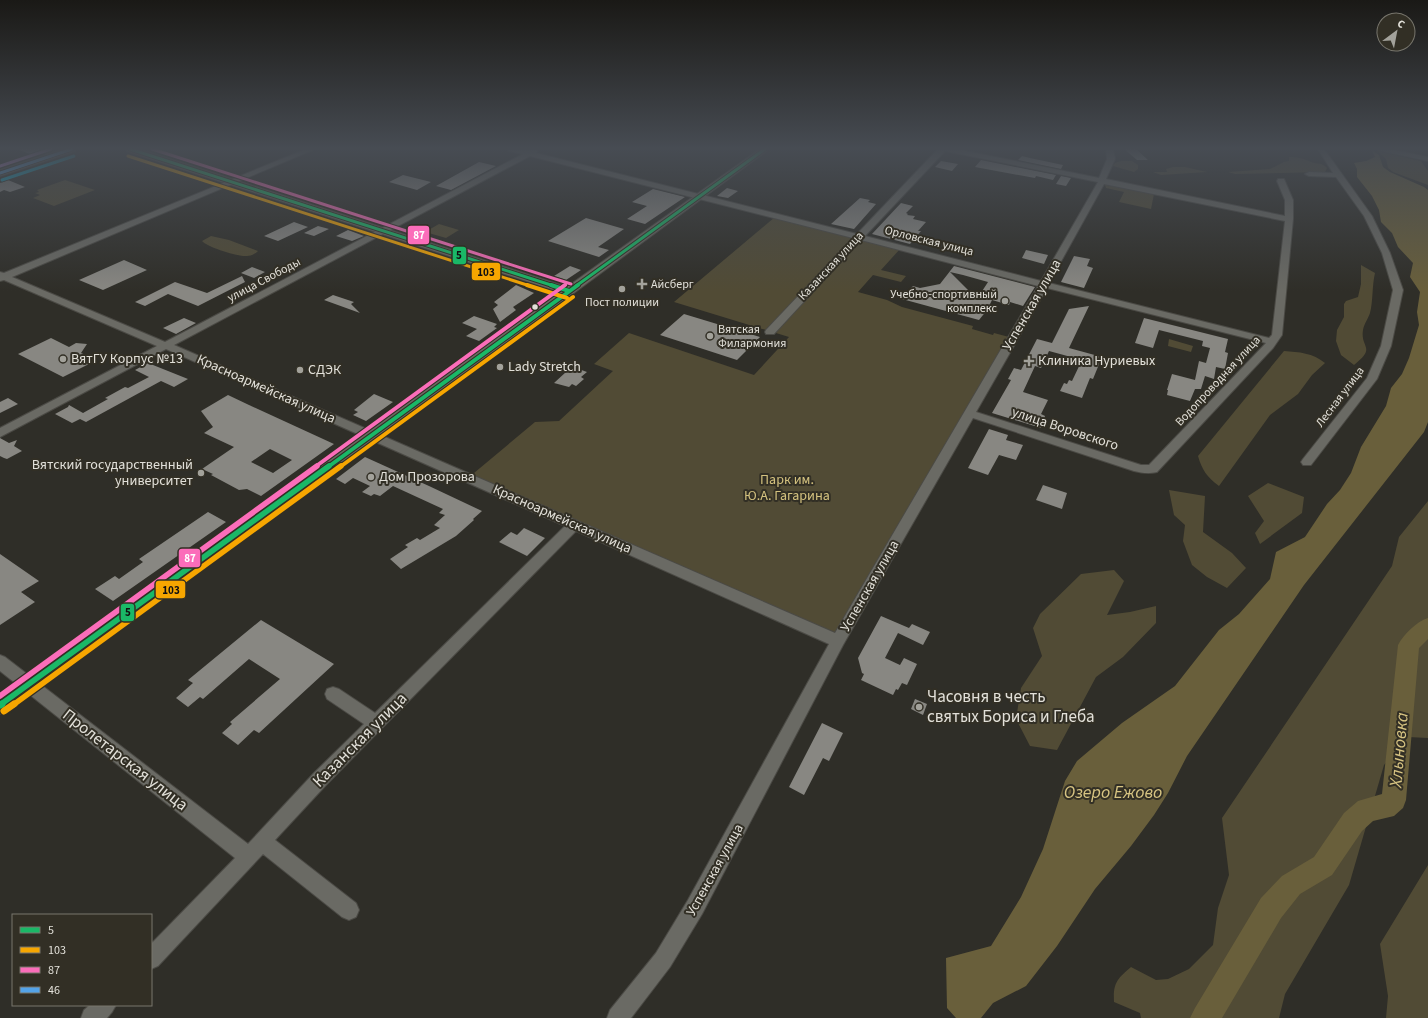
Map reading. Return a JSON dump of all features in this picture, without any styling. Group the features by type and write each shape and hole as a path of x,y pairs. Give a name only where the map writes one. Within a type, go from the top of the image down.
{"main road":[{"path":"276,197 569,292"},
{"path":"0,705 698,197"}],"street":[{"path":"1,277 197,197"},
{"name":"улица Свободы","path":"0,433 450,197"},
{"name":"Орловская улица","path":"701,197 1272,342"},
{"name":"Казанская улица","path":"770,332 897,197"},
{"name":"Успенская улица","path":"618,1018 663,960 687,920 838,641 1093,197"},
{"path":"1178,197 1289,219"},
{"name":"Водопроводная улица","path":"1153,469 1277,335 1289,219 1289,200 1287,197"},
{"name":"Лесная улица","path":"1307,462 1372,379 1386,346 1398,290 1386,253 1368,216 1354,197"},
{"name":"Красноармейская улица","path":"1,277 166,346 371,435 838,641"},
{"name":"улица Воровского","path":"969,413 1138,468 1146,470 1153,469"},
{"name":"Казанская улица","path":"152,958 249,857 262,841 377,723 574,525"},
{"name":"Пролетарская улица","path":"0,662 249,857"},
{"path":"333,694 377,723"},
{"path":"262,841 348,910"},
{"path":"92,1018 104,1006"}],"green space":[{"path":"36,197 78,197 54,206 33,198"},
{"path":"1122,197 1153,197 1151,209 1119,202"},
{"name":"Парк им. Ю.А. Гагарина","path":"775,217 900,249 881,270 906,276 901,282 873,275 858,292 887,300 902,307 973,326 972,329 993,335 994,333 1009,337 841,629 832,634 468,478 535,422 559,421 613,371 594,364 629,333 754,375 789,337 674,302"},
{"path":"439,224 459,230 446,238 425,232"},
{"path":"211,236 229,240 258,251 250,256 243,256 223,251 202,241"},
{"path":"1361,265 1375,273 1371,309 1363,330 1366,351 1361,359 1354,365 1341,355 1336,341 1337,330 1344,317 1344,304 1346,301 1358,297 1361,284"},
{"path":"1169,339 1193,346 1191,352 1168,346"},
{"path":"1284,351 1311,355 1325,363 1312,375 1298,394 1270,415 1219,486 1206,473 1198,456"},
{"path":"1268,483 1304,497 1302,513 1260,544 1255,533 1264,521 1248,496"},
{"path":"1169,490 1205,496 1203,532 1232,553 1246,568 1227,588 1207,577 1192,565 1183,541 1185,525 1174,515"},
{"path":"1428,501 1428,738 1408,737 1384,765 1349,885 1285,994 1279,1018 1141,1018 1140,1013 1114,1002 1114,990 1119,978 1131,967 1156,980 1168,979 1189,969 1213,945 1218,908 1229,875 1222,818 1392,566 1399,537"},
{"path":"1114,570 1124,581 1107,615 1130,612 1156,606 1156,623 1123,657 1096,677 1057,750 1030,746 1016,719 1021,688 1042,656 1033,628 1040,614 1081,574"},
{"path":"1428,865 1428,1018 1386,1018 1388,996 1380,944"}],"water":[{"name":"Озеро Ежово","path":"1372,197 1428,197 1428,422 1424,432 1304,585 1187,756 1168,793 1154,815 1131,846 1095,889 1057,946 1026,986 993,1003 981,1018 956,1018 947,1008 946,958 991,946 1021,897 1043,849 1065,781 1077,761 1122,723 1175,686 1219,630 1239,614 1270,579 1276,552 1305,537 1327,504 1340,490 1351,473 1361,447 1386,406 1391,388 1402,374 1409,358 1419,325 1417,312 1420,292 1410,277 1413,263 1398,247 1392,233 1381,222 1379,210"}],"building":[{"path":"641,197 685,197 645,224 627,219 647,206 632,202"},
{"path":"860,198 870,200 868,202 876,204 854,229 831,224"},
{"path":"901,203 913,206 906,213 908,214 907,215 915,216 913,219 926,222 918,231 921,231 910,244 872,234"},
{"path":"586,218 624,229 598,247 609,250 599,257 548,241"},
{"path":"294,222 308,227 278,241 264,236"},
{"path":"318,226 329,229 314,236 304,233"},
{"path":"348,230 364,236 352,241 336,236"},
{"path":"1026,250 1048,255 1044,264 1022,258"},
{"path":"1074,256 1090,259 1087,266 1093,268 1084,288 1061,282"},
{"path":"124,260 147,270 103,290 79,280"},
{"path":"570,266 581,270 566,280 554,276"},
{"path":"954,266 1035,287 1023,306 1010,302 1009,305 992,300 987,310 979,320 902,299 913,286 920,288 940,284","holes":["950,272 988,282 977,299"]},
{"path":"252,267 265,272 254,278 241,273"},
{"path":"242,276 245,282 198,306 168,294 145,306 135,302 175,282 207,293"},
{"path":"516,285 534,293 513,307 516,310 500,322 493,309 498,305 494,302"},
{"path":"333,295 354,302 351,304 360,313 324,300"},
{"path":"1089,306 1069,348 1102,357 1093,379 1090,378 1082,398 1060,391 1064,383 1067,384 1069,380 1072,381 1082,360 1049,351 1041,368 1035,366 1023,392 1048,400 1041,414 1045,416 1045,420 1041,428 992,413 1011,380 1008,379 1014,368 1021,370 1037,339 1052,343 1069,309"},
{"name":"Вятская Филармония","path":"684,314 760,337 737,360 660,335"},
{"path":"474,316 497,324 494,327 497,328 479,341 466,336 477,329 462,323"},
{"path":"184,318 196,323 176,334 163,328"},
{"path":"1144,318 1228,339 1225,352 1228,353 1225,369 1216,367 1214,379 1205,376 1201,389 1195,389 1190,401 1167,395 1172,374 1195,380 1199,361 1206,363 1210,348 1202,346 1203,341 1159,330 1153,348 1135,343"},
{"name":"ВятГУ Корпус №13","path":"51,338 69,347 76,343 87,344 81,353 97,360 63,377 18,354"},
{"path":"148,363 188,379 174,387 161,381 86,422 80,419 72,423 55,414 69,405 83,413 108,399 105,398 125,387 128,388 149,377 135,370"},
{"path":"576,368 587,372 581,377 584,379 576,386 572,384 569,387 554,383 566,372 570,373"},
{"path":"374,394 393,402 366,421 353,415 358,412 354,410"},
{"path":"228,395 334,444 261,496 247,489 239,490 202,469 234,447 204,433 213,427 201,411","holes":["270,449 292,460 273,473 251,462"]},
{"path":"8,398 18,404 0,413 0,402"},
{"path":"989,429 1008,435 1006,440 1023,445 1016,460 999,455 988,475 968,468"},
{"path":"0,438 9,443 17,440 14,446 22,451 7,459 0,456"},
{"path":"365,457 482,511 456,536 401,569 390,559 408,547 405,545 417,538 420,540 440,528 434,525 445,515 439,513 443,509 393,486 380,496 374,494 371,496 362,492 370,486 353,478 345,484 336,479"},
{"path":"1043,485 1067,493 1062,509 1036,500"},
{"path":"208,512 226,522 113,601 95,589 115,576 119,579 143,562 139,559"},
{"path":"524,528 545,538 527,556 499,542 511,532 517,535"},
{"path":"0,554 39,581 21,592 35,602 0,625"},
{"path":"881,616 909,628 912,624 930,632 923,645 898,633 885,658 900,665 904,658 917,664 907,685 902,683 893,695 861,680 864,674 862,673 858,658"},
{"path":"261,620 334,664 259,733 254,730 238,745 222,733 232,724 230,722 280,679 249,659 203,699 200,697 188,707 176,698 193,683 188,680"},
{"name":"Часовня в честь святых Бориса и Глеба","path":"915,699 927,704 923,715 911,709"},
{"path":"822,723 843,733 829,761 823,758 804,795 789,787"}],"waterway":[{"name":"Хлыновка","path":"1205,1018 1271,908 1291,885 1323,866 1353,822 1367,810 1385,807 1394,800 1409,645 1428,626"}],"transit line":[{"name":"103","path":"253,197 567,298"},
{"name":"5","path":"277,197 569,291"},
{"name":"87","path":"299,197 571,284"},
{"name":"5","path":"0,705 700,197"},
{"name":"87","path":"0,696 565,285"},
{"name":"103","path":"4,711 573,297"}],"place":[{"name":"Айсберг","path":"642,284"},
{"name":"Пост полиции","path":"622,289"},
{"name":"Учебно-спортивный комплекс","path":"1005,301"},
{"name":"Вятская Филармония","path":"710,336"},
{"name":"ВятГУ Корпус №13","path":"63,359"},
{"name":"Клиника Нуриевых","path":"1029,361"},
{"name":"Lady Stretch","path":"500,367"},
{"name":"СДЭК","path":"300,370"},
{"name":"Вятский государственный университет","path":"201,473"},
{"name":"Дом Прозорова","path":"371,477"},
{"name":"Часовня в честь святых Бориса и Глеба","path":"919,707"}]}
